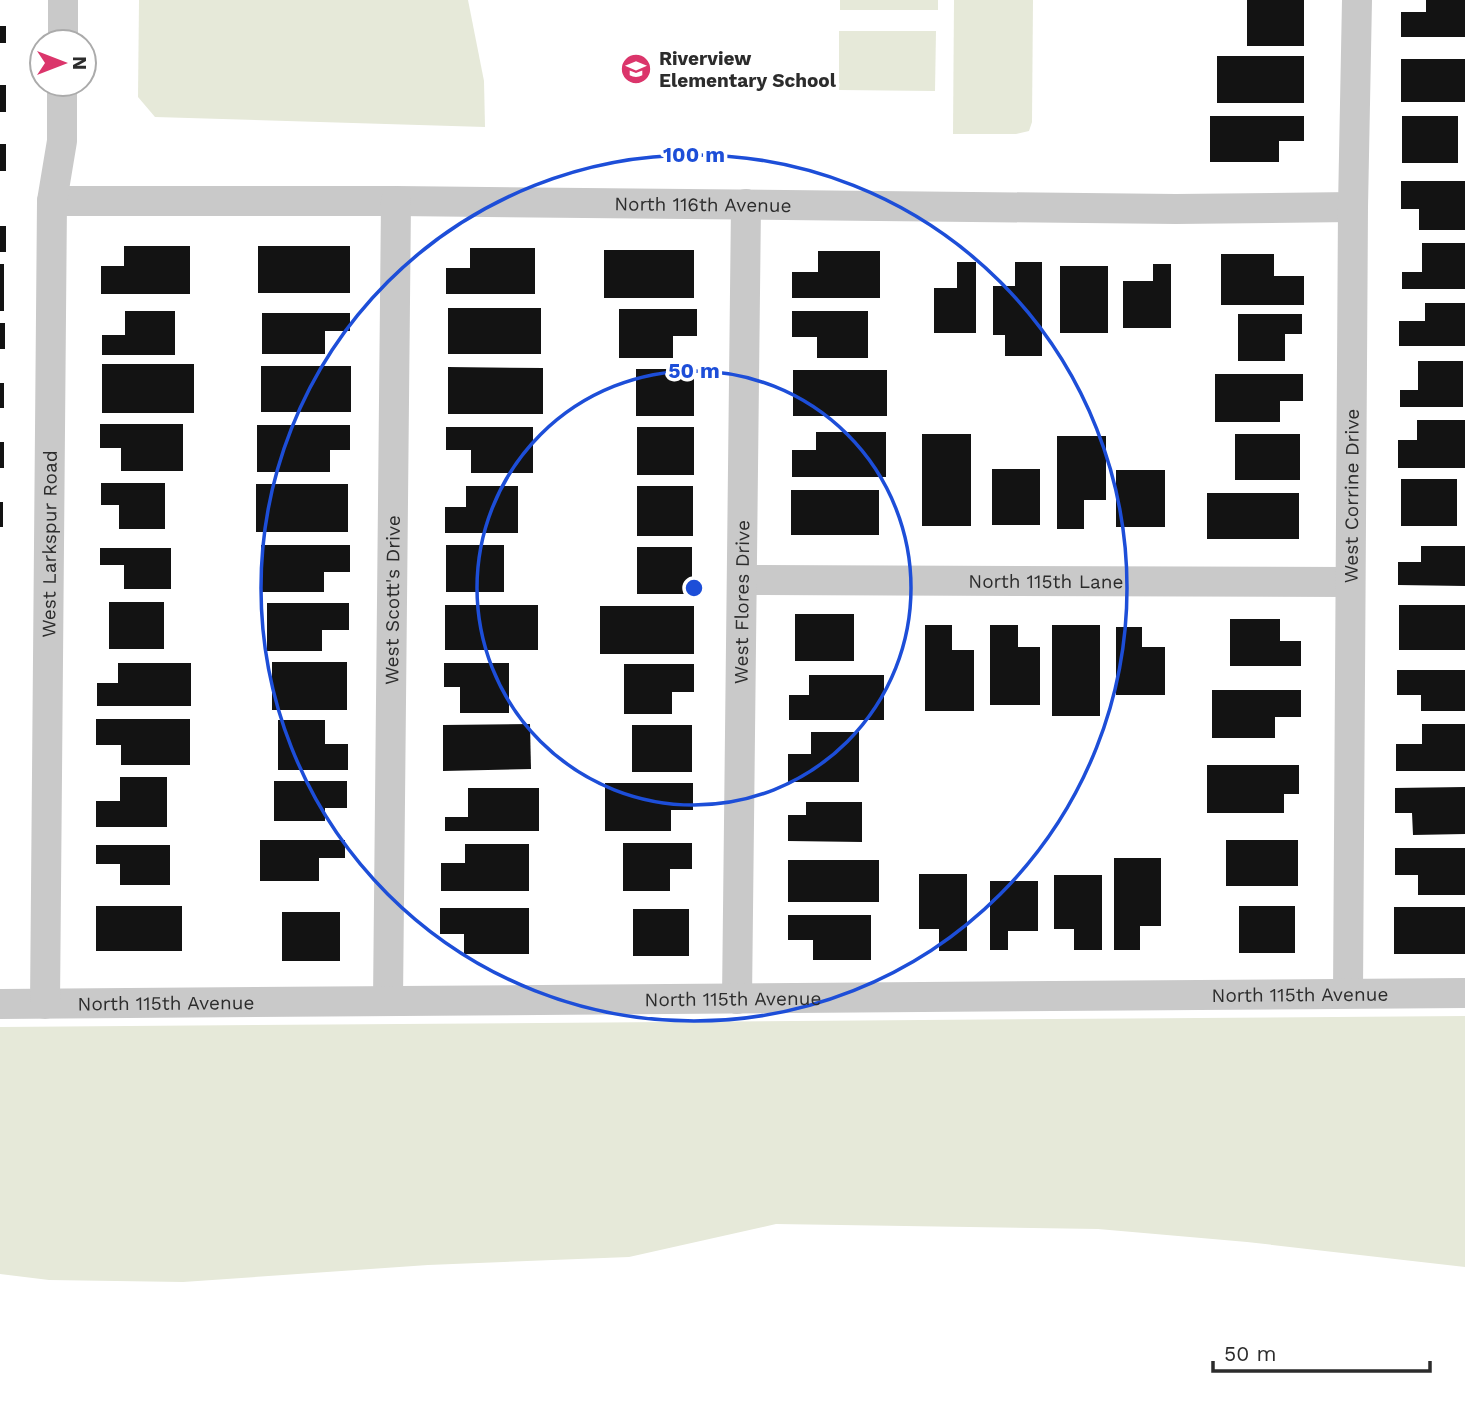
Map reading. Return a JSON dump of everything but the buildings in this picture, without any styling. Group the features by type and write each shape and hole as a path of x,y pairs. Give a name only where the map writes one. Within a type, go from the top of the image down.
{"street":[{"path":"63,0 63,28"},
{"name":"West Corrine Drive","path":"1348,993 1353,207 1357,0"},
{"name":"West Larkspur Road","path":"45,1003 52,201 62,141 62,98"},
{"name":"North 116th Avenue","path":"52,201 396,201 1175,209 1353,207"},
{"name":"West Scott's Drive","path":"388,1001 396,201"},
{"name":"West Flores Drive","path":"737,999 746,204"},
{"name":"North 115th Lane","path":"742,580 1350,582"},
{"name":"North 115th Avenue","path":"0,1004 1465,993"}],"green space":[{"path":"139,0 468,0 484,81 485,127 155,117 138,97"},
{"path":"840,0 938,0 938,10 840,10"},
{"path":"954,0 1033,0 1032,122 1029,131 1016,134 953,134"},
{"path":"839,31 936,31 935,91 839,90"},
{"path":"1465,1016 1465,1267 1247,1242 1098,1229 776,1224 629,1257 428,1265 183,1282 49,1280 0,1274 0,1027"}],"place":[{"name":"Riverview Elementary School","path":"636,69"}]}
